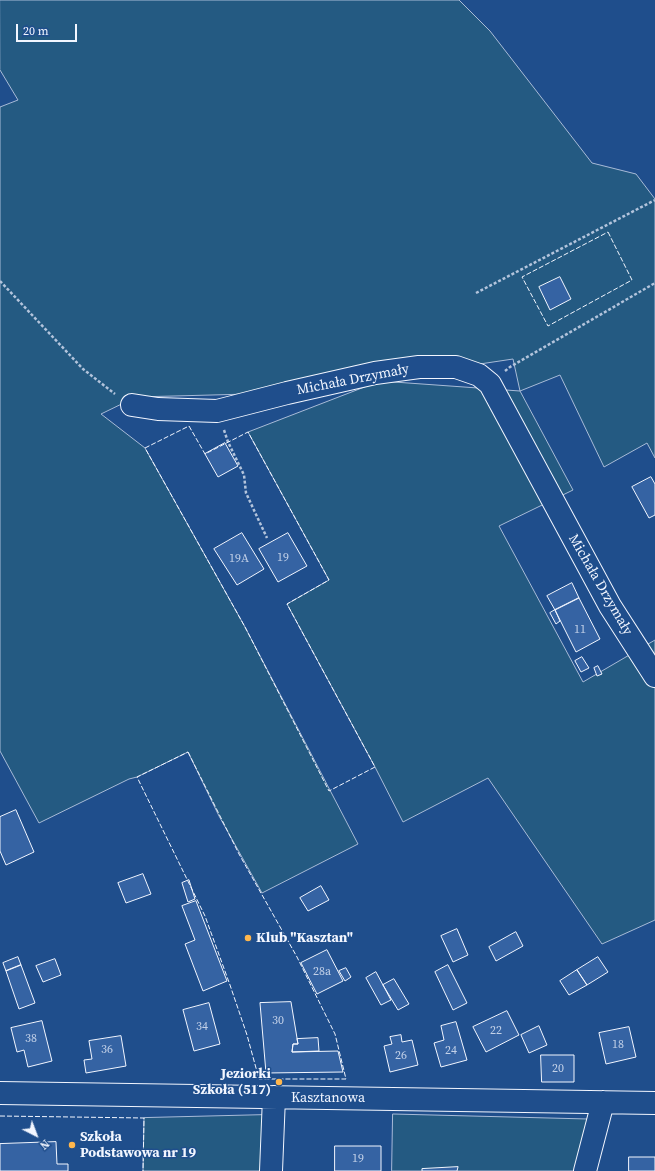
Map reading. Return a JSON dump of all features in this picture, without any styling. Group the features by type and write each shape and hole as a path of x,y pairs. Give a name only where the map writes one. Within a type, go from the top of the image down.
{"street":[{"name":"Michała Drzymały","path":"132,406 158,409 217,411 375,373 419,367 456,367 479,375 490,384 610,606 655,676"},
{"name":"Kasztanowa","path":"0,1093 655,1103"},
{"path":"271,1171 274,1097"},
{"path":"585,1171 603,1102"}],"path":[{"path":"476,293 655,200"},
{"path":"0,281 83,369 132,406"},
{"path":"490,384 510,367 655,283"},
{"path":"217,411 228,442 244,475 246,493 267,538"}],"shaded area":[{"path":"0,0 459,0 490,31 592,163 636,174 655,199 655,458 647,443 604,467 560,375 520,391 513,359 287,393 136,397 101,414 145,448 245,627 358,844 262,893 219,816 188,752 39,823 0,751 0,107 18,100 0,70"},
{"path":"380,381 520,391 573,490 499,526 583,682 655,640 655,920 602,944 488,778 403,822 287,604 329,580 248,432"},
{"path":"393,1114 588,1119 574,1171 392,1171"},
{"path":"265,1115 263,1171 143,1171 144,1118"}],"building":[{"path":"560,277 571,299 550,310 539,287"},
{"path":"225,443 238,466 218,477 205,454"},
{"path":"651,477 655,484 655,515 649,518 632,487"},
{"path":"242,533 264,569 237,585 214,549"},
{"path":"288,533 307,566 278,582 259,549"},
{"path":"572,583 579,598 555,610 547,596"},
{"path":"579,598 600,639 576,652 555,610"},
{"path":"555,610 560,621 556,624 550,613"},
{"path":"582,657 589,668 581,672 575,661"},
{"path":"598,666 602,674 597,676 594,668"},
{"path":"16,810 34,852 6,865 0,851 0,817"},
{"path":"143,874 151,894 126,903 118,883"},
{"path":"189,880 195,899 188,902 182,883"},
{"path":"321,886 329,900 308,911 300,898"},
{"path":"196,901 227,981 203,991 185,944 195,940 182,906"},
{"path":"457,929 468,955 453,962 441,936"},
{"path":"516,932 523,946 496,961 489,947"},
{"path":"327,950 343,981 317,994 301,963"},
{"path":"18,957 21,965 6,971 3,963"},
{"path":"598,957 608,972 587,985 577,970"},
{"path":"55,959 61,975 43,982 36,966"},
{"path":"21,965 35,1003 19,1009 6,971"},
{"path":"448,965 467,1003 453,1010 435,972"},
{"path":"346,968 351,977 345,981 339,971"},
{"path":"577,970 587,985 569,995 560,981"},
{"path":"376,972 391,1000 381,1005 366,978"},
{"path":"394,979 409,1004 398,1010 383,985"},
{"path":"291,1002 298,1044 293,1044 292,1052 338,1051 343,1072 266,1073 260,1003"},
{"path":"209,1003 220,1044 194,1051 183,1010"},
{"path":"507,1011 519,1035 486,1052 473,1027"},
{"path":"42,1021 52,1061 28,1067 24,1050 17,1052 11,1028"},
{"path":"456,1022 467,1060 441,1067 434,1043 444,1040 441,1026"},
{"path":"539,1026 547,1045 529,1053 521,1035"},
{"path":"629,1027 636,1057 606,1064 599,1033"},
{"path":"401,1035 402,1042 412,1040 418,1065 390,1072 384,1046 392,1044 390,1037"},
{"path":"121,1036 126,1066 86,1073 84,1060 92,1059 89,1041"},
{"path":"318,1038 319,1051 292,1052 293,1044 298,1044 297,1039"},
{"path":"541,1055 574,1055 574,1082 542,1082"},
{"path":"56,1142 57,1164 68,1164 68,1171 0,1171 0,1144"},
{"path":"335,1146 381,1146 381,1171 335,1171"},
{"path":"629,1157 655,1157 655,1171 629,1171"},
{"path":"458,1167 457,1171 422,1171 422,1169"}],"fence":[{"path":"608,232 632,280 548,326 522,277 608,232"},
{"path":"189,426 205,454 248,432 329,580 287,604 375,767 329,791 245,627 145,448 189,426"},
{"path":"188,752 239,854 297,957 335,1034 346,1079 259,1079 247,1035 205,916 137,777 188,752"},
{"path":"0,1116 144,1118 143,1171"}],"place":[{"name":"Klub \"Kasztan\"","path":"248,938"},
{"name":"Jeziorki Szkoła (517)","path":"279,1082"},
{"name":"Szkoła Podstawowa nr 19","path":"72,1145"}]}
